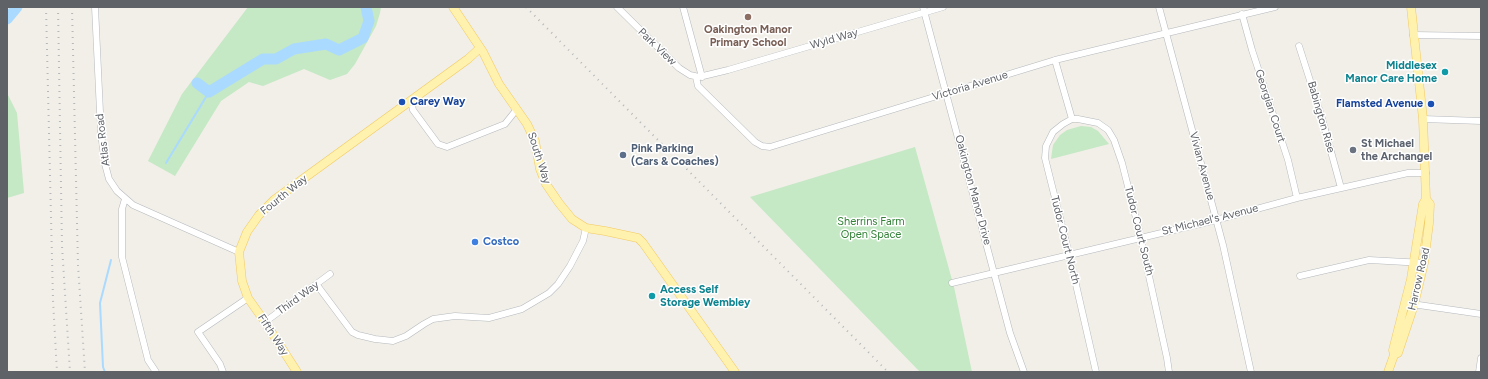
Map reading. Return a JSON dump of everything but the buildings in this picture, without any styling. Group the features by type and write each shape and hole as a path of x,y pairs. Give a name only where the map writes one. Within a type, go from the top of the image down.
{"main road":[{"name":"South Way","path":"453,7 481,50 499,84 527,124 535,141 540,169 546,184 572,219 586,228 638,238 643,242 735,372"},
{"name":"Harrow Road","path":"1388,372 1394,355 1393,350 1414,262 1423,204 1426,199 1423,119 1411,7"},
{"name":"Fourth Way","path":"248,298 242,281 239,252 246,232 259,215 274,200 481,50"},
{"name":"Harrow Road","path":"1394,355 1398,354 1414,305 1424,263 1430,204 1426,199"},
{"name":"Fifth Way","path":"248,298 297,372"}],"street":[{"name":"Atlas Road","path":"95,7 100,133 109,179 117,191 133,205 239,252"},
{"name":"Park View","path":"617,7 679,68 686,73 699,77"},
{"name":"Victoria Avenue","path":"683,7 699,77 696,83 754,142 766,147 1055,60 1275,7"},
{"name":"Wyld Way","path":"699,77 924,10 943,7"},
{"name":"Vivian Avenue","path":"1159,7 1216,220 1251,372"},
{"name":"Oakington Manor Drive","path":"924,10 1010,333 1024,372"},
{"name":"Georgian Court","path":"1242,14 1252,50 1288,160 1297,198"},
{"path":"1413,35 1481,36"},
{"name":"Babington Rise","path":"1299,46 1321,115 1341,188"},
{"path":"1055,60 1072,119"},
{"path":"411,100 413,110 438,144 447,147 505,124 517,109"},
{"name":"Tudor Court South","path":"1072,119 1086,119 1098,123 1108,130 1114,140 1122,163 1140,237 1164,342 1169,372"},
{"name":"Tudor Court North","path":"1072,119 1053,132 1046,146 1045,158 1096,372"},
{"path":"1423,119 1481,121"},
{"name":"St Michael's Avenue","path":"952,283 1216,220 1297,198 1408,173 1426,173"},
{"path":"125,199 122,209 122,257 148,360 156,372"},
{"path":"317,285 351,331 358,335 375,340 393,342 406,336 433,319 455,316 489,318 522,309 549,293 558,284 570,266 583,241 586,228"},
{"path":"1300,276 1369,260 1424,263"},
{"name":"Third Way","path":"265,322 330,274"},
{"path":"224,372 198,332 248,298"},
{"path":"1405,303 1481,314"},
{"path":"1479,372 1481,358"}],"green space":[{"path":"248,7 381,7 376,26 355,64 347,74 330,80 304,69 263,86 249,82 221,101 175,176 148,161 182,94"},
{"path":"7,93 17,113 24,193 7,198"},
{"path":"1081,126 1091,127 1098,131 1109,144 1051,159 1053,145 1060,135 1067,130"},
{"name":"Sherrins Farm Open Space","path":"915,147 954,287 972,372 920,372 750,197"}],"waterway":[{"path":"7,19 17,7"},
{"path":"197,83 209,92 263,59 276,59 294,49 326,44 339,50 363,38 369,21 366,7"},
{"path":"166,163 209,92"},
{"path":"105,372 103,367 100,303 111,260"}],"railway":[{"path":"46,7 53,300 57,372"},
{"path":"58,7 62,246 70,372"},
{"path":"72,7 78,265 85,372"},
{"path":"526,7 888,372"}],"place":[{"name":"Oakington Manor Primary School","path":"748,17"},
{"name":"Middlesex Manor Care Home","path":"1445,72"},
{"name":"Carey Way","path":"402,102"},
{"name":"Flamsted Avenue","path":"1431,104"},
{"name":"St Michael the Archangel","path":"1353,150"},
{"name":"Pink Parking (Cars & Coaches)","path":"623,155"},
{"name":"Costco","path":"475,242"},
{"name":"Access Self Storage Wembley","path":"652,296"}]}
